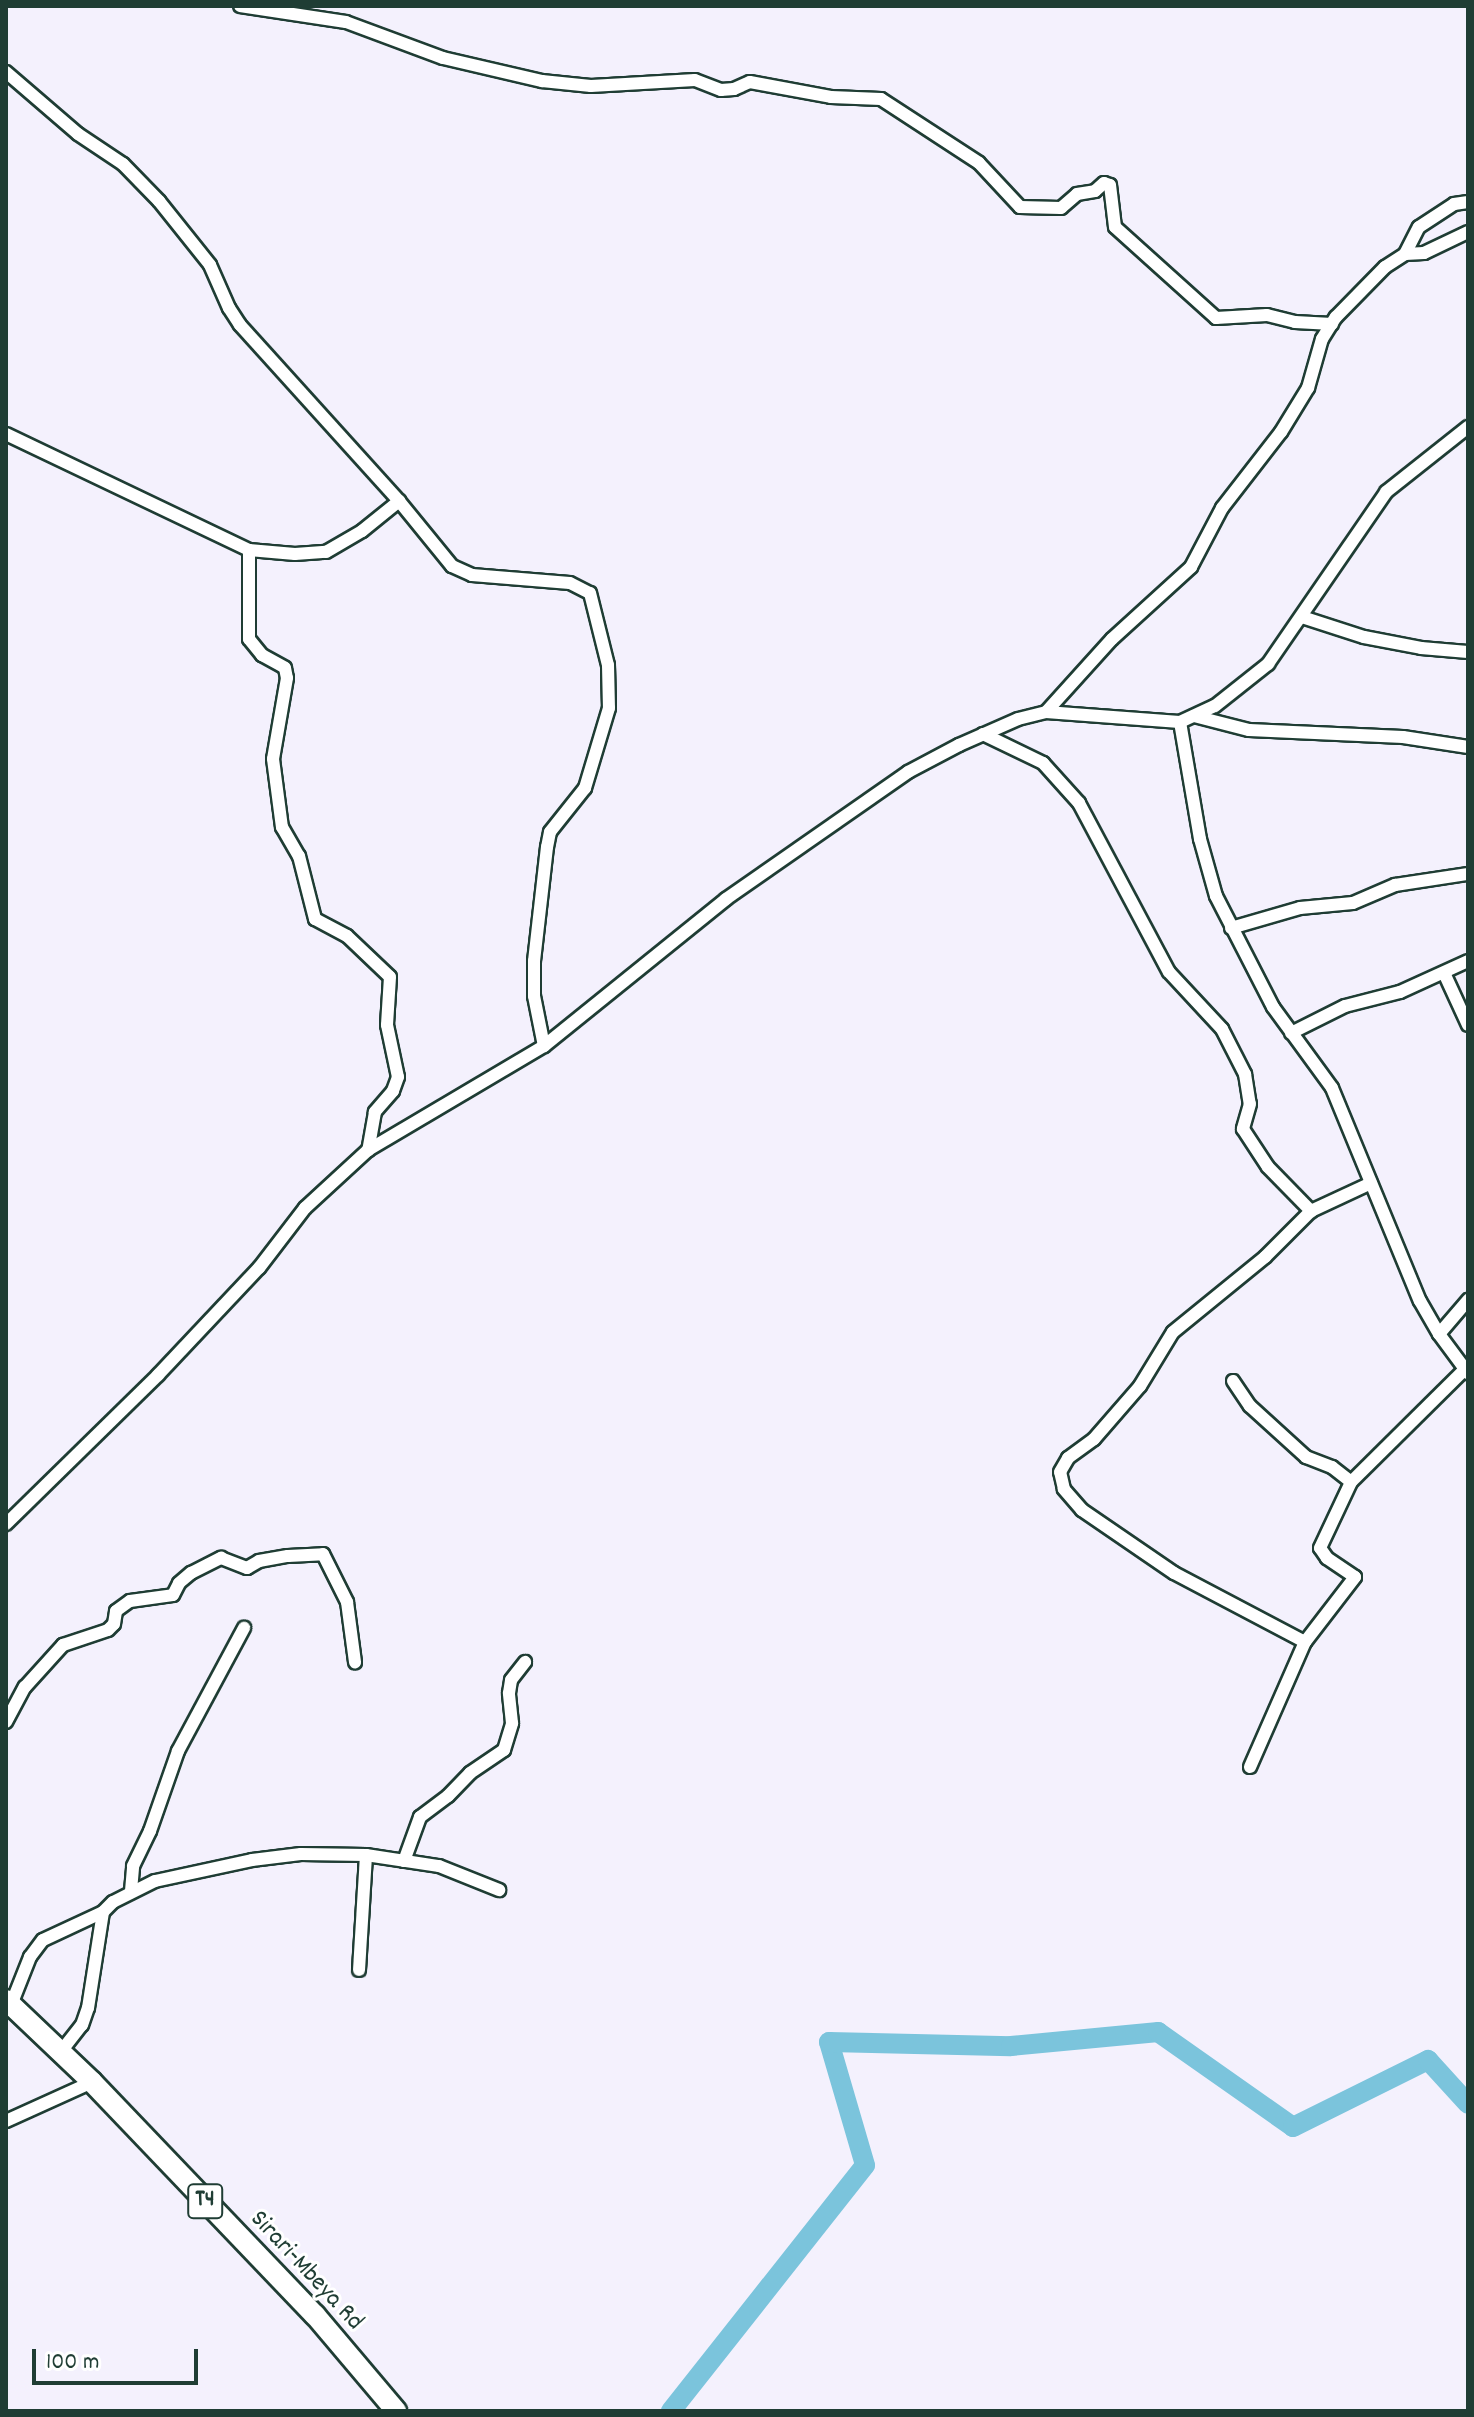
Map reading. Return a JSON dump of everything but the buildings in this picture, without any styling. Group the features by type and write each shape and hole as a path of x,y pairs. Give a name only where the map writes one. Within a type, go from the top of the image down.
{"highway":[{"name":"Sirari-Mbeya Rd","path":"8,2002 59,2054 92,2082 315,2315 396,2411"}],"street":[{"path":"240,6 346,22 443,58 542,81 591,86 695,80 721,90 734,89 750,82 831,97 881,99 979,163 1020,207 1061,208 1077,194 1110,185 1115,227 1216,318 1267,315 1295,322 1332,324"},
{"path":"6,72 78,134 123,164 159,201 210,265 240,325 399,501 452,566 466,574 579,585 590,593 608,665 609,708 585,788 550,832 547,847 534,961 534,996 544,1046"},
{"path":"1046,712 1112,639 1191,567 1222,508 1281,432 1308,388 1322,339 1332,324 1366,284 1405,254 1419,227 1454,204 1468,202"},
{"path":"1405,254 1424,253 1468,232"},
{"path":"6,1524 158,1375 259,1268 305,1208 368,1150 544,1046 726,899 908,772 983,734 1046,712 1180,722 1256,676 1302,617 1386,492 1468,427"},
{"path":"6,434 249,550 295,554 326,552 362,531 399,501"},
{"path":"249,550 249,639 262,655 285,668 287,678 273,759 282,827 299,856 315,919 347,936 390,977 387,1025 398,1077 393,1091 375,1112 368,1150"},
{"path":"1302,617 1378,640 1468,652"},
{"path":"1194,716 1249,730 1403,737 1468,747"},
{"path":"1180,722 1200,839 1216,896 1291,1033 1332,1088 1406,1269 1439,1334 1466,1371 1351,1482 1320,1548 1327,1558 1355,1577 1305,1642 1250,1767"},
{"path":"983,734 1043,763 1079,803 1169,972 1193,994 1228,1040 1245,1074 1250,1104 1243,1129 1268,1167 1311,1211"},
{"path":"1231,928 1300,908 1353,903 1395,885 1468,874"},
{"path":"1291,1033 1345,1006 1445,975 1468,961"},
{"path":"1445,975 1468,1025"},
{"path":"1305,1642 1174,1573 1082,1510 1064,1489 1060,1472 1068,1458 1094,1439 1140,1386 1173,1332 1265,1257 1311,1211 1371,1183"},
{"path":"1439,1334 1468,1300"},
{"path":"1233,1381 1256,1412 1306,1457 1332,1467 1351,1482"},
{"path":"6,1722 25,1687 63,1645 108,1630 114,1624 116,1611 130,1601 173,1595 179,1583 191,1573 221,1558 247,1568 259,1561 323,1554 347,1602 355,1662"},
{"path":"131,1891 133,1866 150,1831 178,1751 244,1628"},
{"path":"404,1861 420,1817 448,1796 470,1773 504,1750 512,1723 511,1680 525,1662"},
{"path":"8,2002 30,1957 43,1940 103,1912 131,1891 155,1881 252,1860 301,1854 366,1855 439,1866 499,1890"},
{"path":"359,1970 366,1855"},
{"path":"59,2054 82,2025 88,2008 103,1912"},
{"path":"6,2121 92,2082"}],"waterway":[{"path":"671,2411 865,2165 829,2042 1011,2046 1158,2032 1293,2127 1428,2060 1468,2104"}]}
